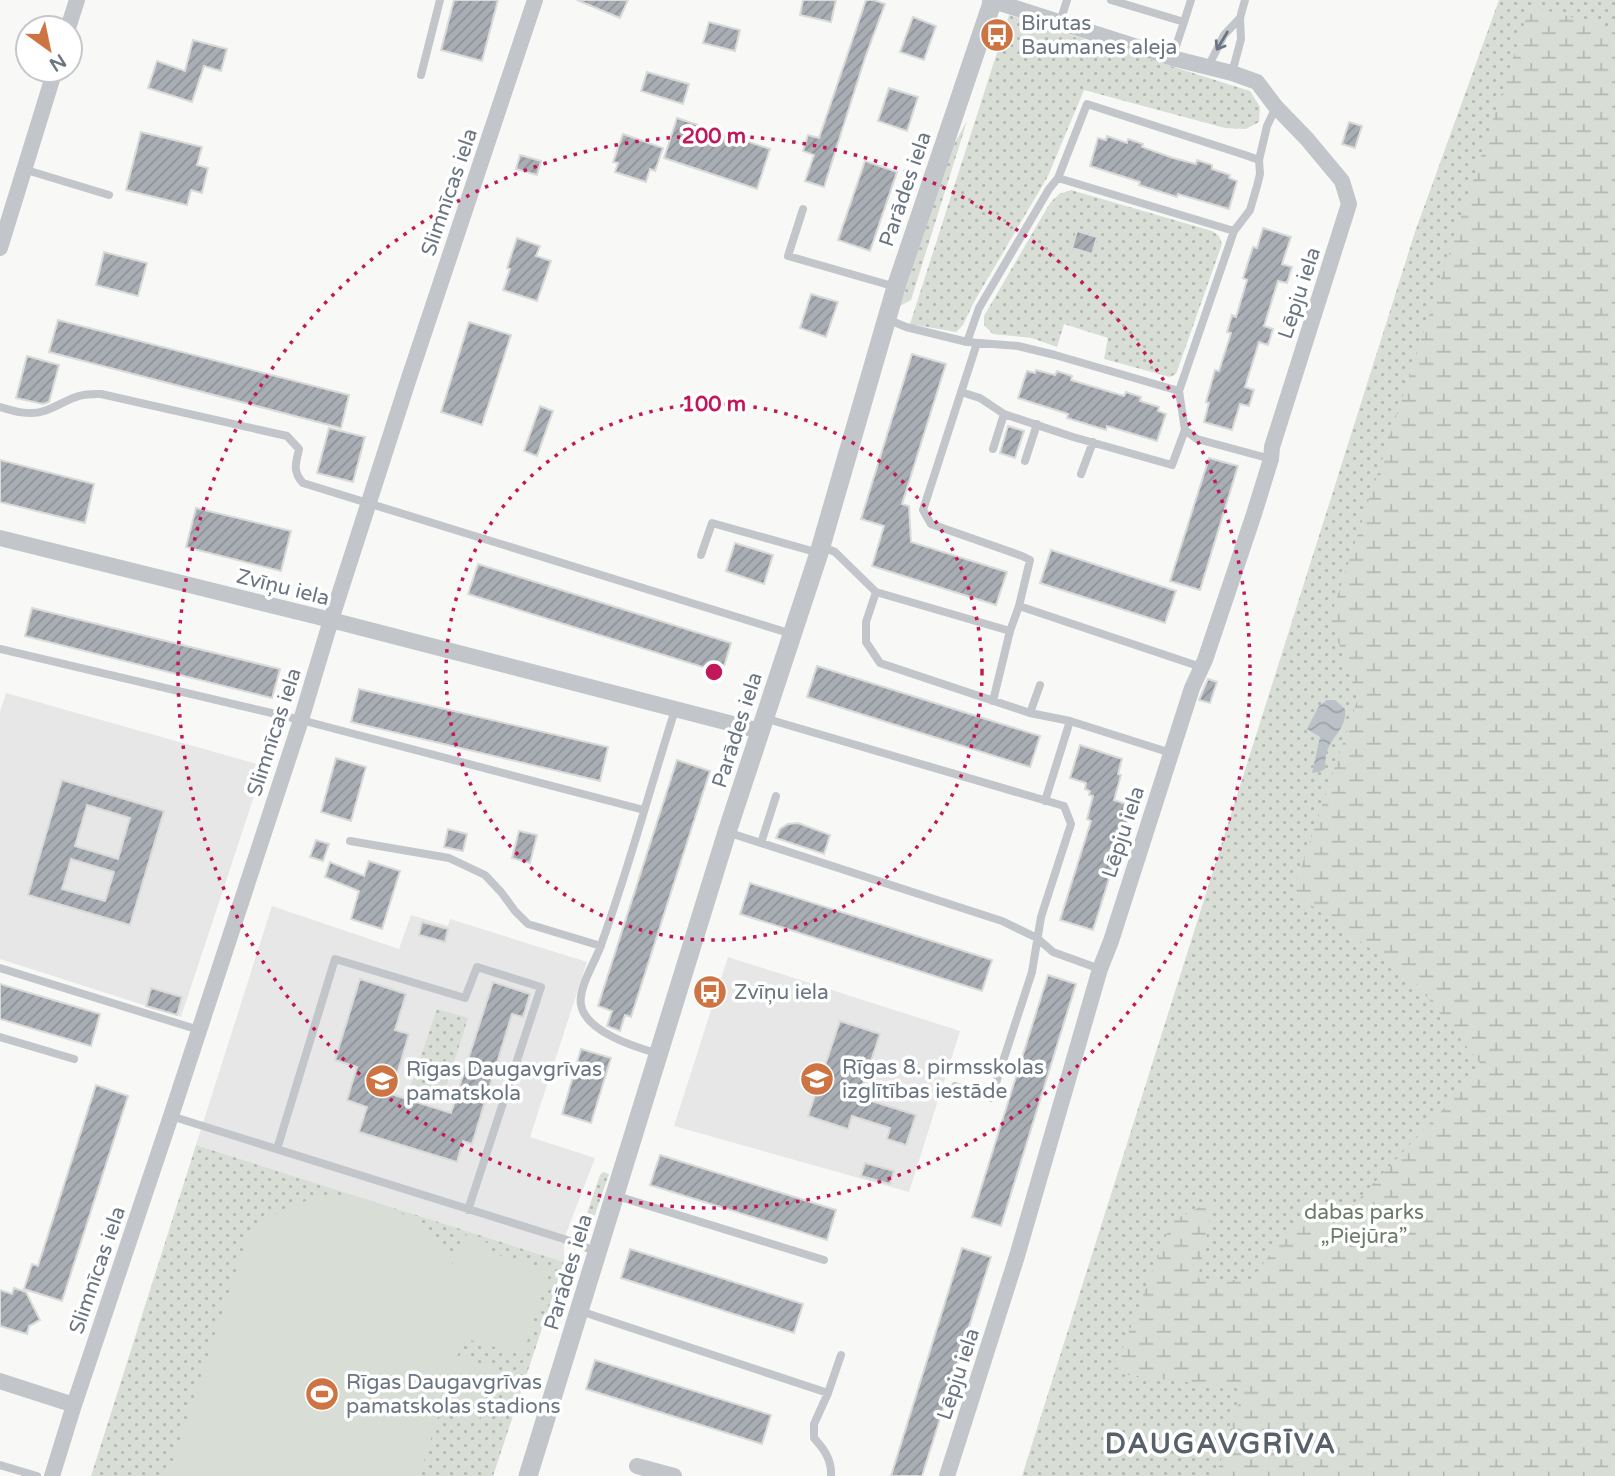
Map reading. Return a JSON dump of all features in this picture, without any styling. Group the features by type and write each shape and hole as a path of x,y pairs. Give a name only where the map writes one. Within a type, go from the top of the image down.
{"street":[{"name":"Slimnīcas iela","path":"52,1476 301,720 409,378 535,0"},
{"path":"992,0 1172,58 1257,82 1276,107"},
{"name":"Parādes iela","path":"528,1476 727,832 820,549 896,287 992,0"},
{"path":"0,248 50,84"},
{"name":"Lēpju iela","path":"947,1476 1017,1256 1100,969 1192,688 1205,660 1250,528 1271,459 1272,447 1349,204 1342,181 1276,107"},
{"name":"Zvīņu iela","path":"0,538 331,620 675,710 762,725"},
{"path":"0,1381 74,1405"},
{"path":"637,1466 674,1476"}],"lane":[{"path":"421,75 440,0"},
{"path":"1060,22 1067,0"},
{"path":"1111,0 1184,22"},
{"path":"1172,58 1191,0"},
{"path":"1232,73 1241,39 1240,19 1245,0"},
{"path":"1208,66 1224,35 1240,19"},
{"path":"967,342 979,308 1058,178 1087,104 1259,160"},
{"path":"961,392 980,398 1004,414 1172,465 1185,430 1179,391 1234,231 1250,210 1260,174 1259,160 1276,107"},
{"path":"23,169 109,195"},
{"path":"1058,178 1234,231"},
{"path":"803,209 788,256 896,287"},
{"path":"887,319 906,327 967,342 1018,346 1055,355 1179,391"},
{"path":"977,343 923,510 931,523 1030,560 993,701"},
{"path":"0,407 18,412 41,412 75,396 102,394 287,436 299,449 296,476 303,483 792,634"},
{"path":"993,449 1004,414"},
{"path":"1025,461 1037,425"},
{"path":"1185,430 1197,439 1271,459"},
{"path":"1081,474 1093,442"},
{"path":"701,555 712,523 835,552 876,592 1010,631"},
{"path":"876,592 866,622 866,642 880,663 1030,713 1070,721 1171,753"},
{"path":"1019,607 1201,667"},
{"path":"0,649 301,720 644,810"},
{"path":"1030,713 1040,685"},
{"path":"659,1054 602,1032 581,1007 581,994 601,946 675,710"},
{"path":"1045,802 1070,721"},
{"path":"762,725 1064,806 1071,824 1041,917 1032,972 991,1098 955,1086"},
{"path":"761,843 776,796"},
{"path":"727,832 1002,922 1037,938 1053,952 1100,969"},
{"path":"350,841 449,858 485,875 528,924 601,946"},
{"path":"278,1149 335,959 465,998 477,967 541,987 468,1210"},
{"path":"0,968 199,1030"},
{"path":"0,1037 74,1059"},
{"path":"172,1116 598,1252"},
{"path":"615,1195 824,1260"},
{"path":"580,1311 828,1393"},
{"path":"831,1476 825,1450 814,1437 814,1424 841,1355"},
{"path":"0,1465 37,1476"}],"shaded area":[{"path":"6,693 264,766 181,1017 0,959 0,712"},
{"name":"Rīgas Daugavgrīvas pamatskola","path":"272,906 399,949 411,915 448,926 450,919 587,962 530,1137 595,1158 564,1239 564,1262 196,1145"},
{"name":"Rīgas 8. pirmsskolas izglītības iestāde","path":"728,957 960,1031 909,1192 674,1126"}],"green space":[{"name":"dabas parks „Piejūra”","path":"1499,0 1615,0 1615,1476 1022,1476 1415,232"},
{"name":"dabas parks „Piejūra”","path":"1530,6 1615,29 1615,883 1610,882 1606,888 1615,902 1615,1476 1216,1476 1243,1389 1113,1373 1172,1221 1214,1200 1198,1278 1249,1281 1297,1221 1336,1223 1483,1067 1414,981 1293,892 1358,698 1330,619"},
{"path":"1009,15 1250,91 1260,107 1259,122 1246,129 1225,128 1084,90 1048,176 963,325 956,332 910,324"},
{"path":"967,121 911,300 900,306 952,148"},
{"path":"1071,190 1212,231 1219,236 1222,244 1176,374 1170,377 1104,359 1108,338 1064,324 1057,347 1032,338 993,334 984,325 984,316 1050,203 1059,194"},
{"path":"437,1009 468,1018 443,1097 410,1088"},
{"path":"196,1145 564,1262 493,1476 91,1476"},
{"path":"603,1172 609,1174 588,1235 579,1237 600,1175"},
{"path":"337,1196 364,1198 407,1216 434,1235 453,1264 463,1234 493,1245 491,1253 549,1270 523,1355 463,1338 457,1357 495,1369 478,1423 440,1411 419,1476 168,1476 246,1241 266,1221 286,1208 308,1200"}],"water":[{"path":"1327,700 1335,700 1345,709 1344,721 1327,751 1325,769 1312,773 1320,737 1307,729 1319,706"}],"building":[{"path":"454,0 498,0 482,61 441,50"},
{"path":"577,0 628,0 620,18"},
{"path":"803,0 836,0 831,22 800,15"},
{"path":"866,0 885,4 824,187 805,181 814,155 803,151 808,135 819,138"},
{"path":"913,17 936,26 924,60 900,52"},
{"path":"709,22 740,30 735,51 703,43"},
{"path":"193,40 227,49 221,71 204,66 192,102 148,88 157,61 185,71"},
{"path":"647,72 689,84 683,104 641,91"},
{"path":"889,88 918,97 907,131 878,121"},
{"path":"677,118 770,149 757,189 664,158"},
{"path":"1349,122 1362,126 1355,148 1342,144"},
{"path":"141,132 202,147 197,165 208,168 202,193 191,190 187,205 126,190"},
{"path":"623,134 663,148 655,171 650,169 646,182 615,172 618,163 613,162"},
{"path":"1107,136 1127,143 1128,139 1143,144 1142,147 1173,158 1196,164 1197,160 1230,175 1229,178 1237,181 1229,209 1178,194 1177,197 1090,166 1098,138 1106,140"},
{"path":"520,155 541,161 537,175 516,169"},
{"path":"865,161 897,172 870,251 838,240"},
{"path":"1263,228 1291,237 1282,264 1292,267 1287,283 1278,281 1264,326 1273,329 1268,345 1259,342 1245,387 1254,390 1249,406 1240,404 1232,430 1204,422 1209,403 1206,402 1215,370 1219,371 1231,333 1227,332 1232,315 1236,317 1247,280 1243,278 1253,247 1257,248"},
{"path":"1077,231 1097,237 1092,254 1072,248"},
{"path":"517,238 540,246 536,256 551,261 537,301 503,290"},
{"path":"104,252 147,263 138,296 96,285"},
{"path":"811,294 838,302 826,337 800,328"},
{"path":"58,320 349,395 341,428 49,352"},
{"path":"469,322 511,335 482,425 441,412"},
{"path":"912,354 946,364 902,504 909,506 911,542 1007,572 996,605 872,566 884,526 861,519"},
{"path":"27,356 59,365 49,402 43,404 16,398"},
{"path":"1036,370 1055,375 1057,371 1072,376 1071,380 1124,396 1126,392 1141,397 1140,401 1159,407 1158,411 1166,414 1157,441 1107,426 1106,430 1067,418 1068,414 1018,398 1027,371 1035,373"},
{"path":"540,406 553,411 537,456 524,451"},
{"path":"1008,426 1024,431 1015,458 1000,453"},
{"path":"329,428 365,437 353,482 317,473"},
{"path":"1209,458 1238,466 1200,590 1170,581"},
{"path":"0,460 94,484 85,523 0,502"},
{"path":"196,508 291,531 281,571 186,547"},
{"path":"735,543 773,555 764,584 726,571"},
{"path":"1051,550 1176,591 1165,623 1040,583"},
{"path":"478,564 731,643 722,673 468,594"},
{"path":"32,608 280,669 272,698 25,636"},
{"path":"817,666 1040,736 1030,767 807,697"},
{"path":"1208,679 1217,682 1210,703 1199,700"},
{"path":"359,689 608,747 600,781 351,722"},
{"path":"1080,745 1122,759 1114,800 1132,806 1093,930 1060,920 1091,821 1087,819 1093,796 1085,789 1086,783 1070,778"},
{"path":"336,758 366,767 351,821 321,812"},
{"path":"677,760 710,771 631,1017 625,1015 620,1031 607,1026 612,1011 598,1006"},
{"path":"62,780 164,811 130,925 28,895","holes":["87,805 130,818 118,859 75,846","71,859 114,872 105,901 62,889"]},
{"path":"798,823 830,835 824,854 776,838 780,829 788,824"},
{"path":"448,829 467,834 463,851 444,847"},
{"path":"519,831 537,835 530,863 512,858"},
{"path":"316,840 329,844 323,861 310,857"},
{"path":"369,861 400,871 382,929 351,919 359,891 325,877 330,862 364,876"},
{"path":"750,883 992,960 982,991 740,914"},
{"path":"422,922 448,929 445,942 419,935"},
{"path":"1048,975 1076,984 1001,1226 972,1217"},
{"path":"360,979 406,994 395,1030 409,1034 391,1094 451,1113 493,982 530,994 523,1017 512,1014 472,1144 463,1141 457,1162 359,1132 367,1107 347,1100 357,1067 335,1060"},
{"path":"0,984 100,1014 91,1046 0,1019"},
{"path":"151,988 182,997 177,1015 146,1006"},
{"path":"840,1021 880,1034 859,1097 916,1115 906,1145 887,1139 890,1128 852,1116 848,1129 808,1116"},
{"path":"581,1049 611,1058 591,1123 562,1114"},
{"path":"96,1085 128,1096 62,1301 24,1289 32,1264 38,1266"},
{"path":"660,1155 836,1210 827,1240 650,1185"},
{"path":"865,1163 894,1171 890,1184 861,1176"},
{"path":"962,1248 991,1257 922,1476 891,1476"},
{"path":"630,1249 803,1304 794,1333 621,1278"},
{"path":"14,1288 26,1292 40,1320 29,1326 27,1334 0,1326 0,1290 12,1294"},
{"path":"595,1360 771,1415 762,1444 586,1389"}],"place":[{"name":"Birutas Baumanes aleja","path":"997,35"},
{"name":"Zvīņu iela","path":"710,992"},
{"name":"Rīgas 8. pirmsskolas izglītības iestāde","path":"817,1079"},
{"name":"Rīgas Daugavgrīvas pamatskola","path":"382,1081"},
{"name":"Rīgas Daugavgrīvas pamatskolas stadions","path":"322,1394"}],"district":[{"name":"DAUGAVGRĪVA","path":"1221,1443"}]}
